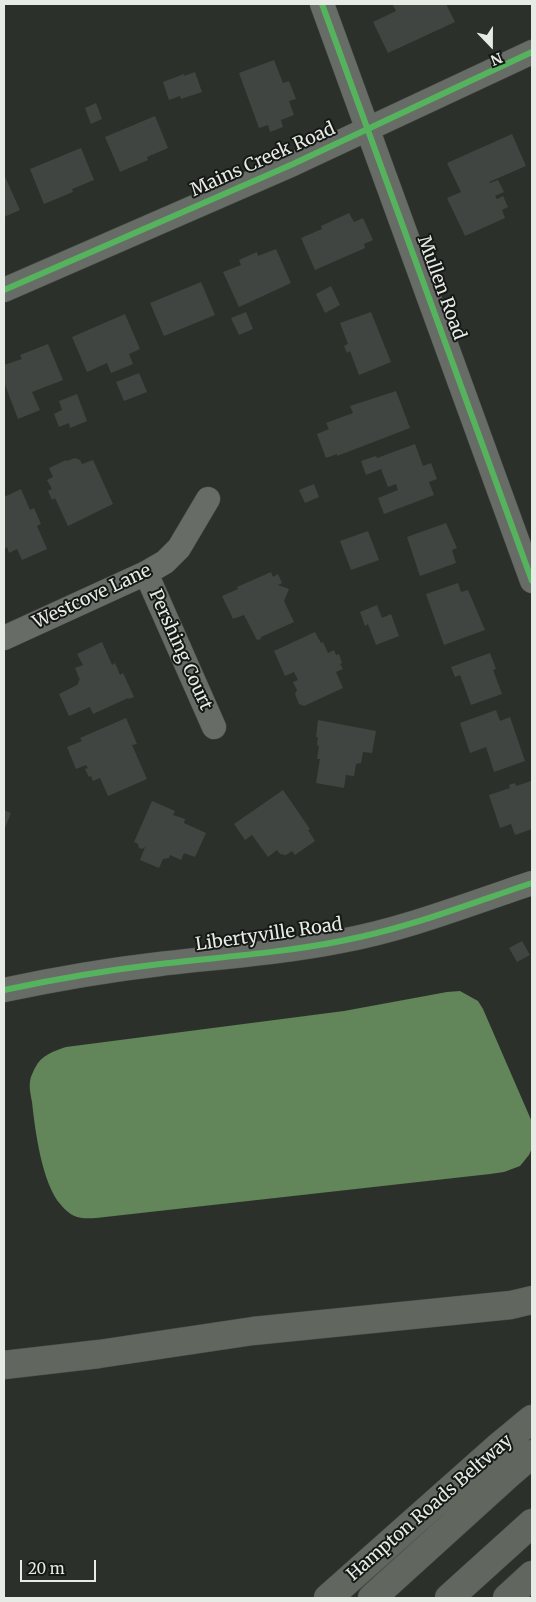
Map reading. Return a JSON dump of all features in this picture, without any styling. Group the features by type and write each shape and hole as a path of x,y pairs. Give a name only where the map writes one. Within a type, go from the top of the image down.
{"highway":[{"path":"4,1365 99,1354 253,1331 511,1304 532,1300"},
{"name":"Hampton Roads Beltway","path":"328,1598 532,1419"},
{"path":"372,1598 532,1454"},
{"path":"449,1598 532,1523"},
{"path":"507,1598 532,1575"}],"street":[{"name":"Mullen Road","path":"322,4 532,582"},
{"name":"Mains Creek Road","path":"4,290 292,164 532,52"},
{"name":"Westcove Lane","path":"4,638 146,573 165,562 179,548 208,499"},
{"name":"Pershing Court","path":"146,573 214,727"},
{"name":"Libertyville Road","path":"4,990 83,975 158,964 303,948 355,938 414,923 532,883"}],"shaded area":[{"path":"460,991 478,1001 483,1009 532,1122 532,1148 520,1166 504,1172 490,1174 96,1218 81,1218 73,1215 54,1196 44,1171 35,1127 30,1087 31,1077 38,1064 52,1052 66,1047 344,1011"}],"building":[{"path":"392,4 446,4 455,22 388,53 373,22 396,11"},
{"path":"274,60 283,83 289,81 296,99 289,101 294,115 281,120 283,127 270,132 268,125 259,128 239,73"},
{"path":"195,72 202,92 181,99 180,96 169,100 163,82"},
{"path":"96,103 102,119 91,124 85,108"},
{"path":"155,116 168,148 147,157 148,160 120,172 105,137"},
{"path":"512,134 526,166 489,182 498,180 504,192 495,196 497,199 503,196 508,207 502,210 505,218 465,236 447,198 461,192 447,163"},
{"path":"81,148 94,180 72,189 73,192 44,204 30,169"},
{"path":"4,177 20,210 4,217"},
{"path":"349,213 354,222 363,218 373,240 364,244 365,248 315,270 301,238 322,229 321,226"},
{"path":"276,249 291,283 239,307 223,272 241,265 239,260 257,252 258,256"},
{"path":"201,282 215,315 164,336 150,303"},
{"path":"331,286 340,305 325,313 316,294"},
{"path":"246,312 253,329 239,335 231,318"},
{"path":"371,312 391,362 359,375 350,351 347,353 344,346 348,344 340,323"},
{"path":"125,314 140,349 129,354 133,364 111,373 107,363 87,372 72,337"},
{"path":"48,344 63,380 32,392 40,410 18,419 4,382 4,365 22,359 20,355"},
{"path":"139,373 147,392 124,401 116,382"},
{"path":"396,391 410,428 337,456 337,454 326,458 317,434 329,429 326,423 353,413 350,406"},
{"path":"77,394 87,421 70,428 69,423 59,427 54,414 62,410 59,401"},
{"path":"415,444 423,466 431,463 437,479 429,482 434,495 384,514 378,498 398,490 396,484 388,487 381,469 366,475 361,461 376,456 377,458"},
{"path":"75,458 80,460 82,464 93,460 113,504 68,526 55,498 52,500 48,491 52,489 47,480 53,477 49,468"},
{"path":"314,484 319,497 305,503 299,490"},
{"path":"21,489 30,510 34,508 41,524 37,526 47,549 22,560 17,549 9,553 7,547 4,549 4,497"},
{"path":"446,523 457,548 452,550 456,563 420,576 407,537"},
{"path":"368,531 379,560 351,570 340,541"},
{"path":"271,572 273,577 278,574 282,583 278,585 289,589 284,601 294,622 257,640 244,615 233,619 222,596"},
{"path":"458,583 461,592 468,590 485,630 444,645 426,594"},
{"path":"377,605 382,618 391,614 399,636 376,645 368,624 365,626 360,612"},
{"path":"315,632 321,643 323,642 328,653 334,650 336,655 339,654 342,663 340,664 343,669 336,672 343,688 304,706 299,704 295,694 297,690 293,682 298,680 294,672 285,676 274,651"},
{"path":"102,642 112,665 115,663 120,675 123,673 134,697 93,714 90,707 69,716 59,694 77,685 80,680 75,668 83,665 77,654"},
{"path":"490,653 496,669 493,670 502,694 471,705 460,675 455,677 451,667"},
{"path":"496,710 500,721 510,717 525,761 494,772 486,747 470,753 460,723"},
{"path":"126,718 137,744 132,745 147,779 108,796 100,778 93,781 91,776 89,777 85,769 88,768 86,765 76,769 67,747 82,741 80,738"},
{"path":"318,720 376,731 372,753 363,752 361,763 356,764 354,776 346,775 344,788 316,783 320,759 317,759 319,746 317,745 318,737 316,737"},
{"path":"531,781 532,829 515,835 511,824 500,828 489,795 510,788 509,785 515,783 516,786"},
{"path":"283,790 310,829 308,830 315,841 295,855 292,851 286,855 280,854 277,850 268,857 252,835 245,840 234,824"},
{"path":"152,801 175,811 173,815 185,819 184,823 206,833 195,857 184,853 181,860 170,855 169,858 163,859 159,868 140,860 145,847 139,848 138,844 134,842"},
{"path":"4,810 11,813 4,830"},
{"path":"522,941 530,955 517,962 509,948"}],"cycle path":[{"path":"322,4 532,581"},
{"path":"4,290 293,164 532,52"},
{"path":"4,990 121,969 273,952 341,941 413,923 532,883"}]}
